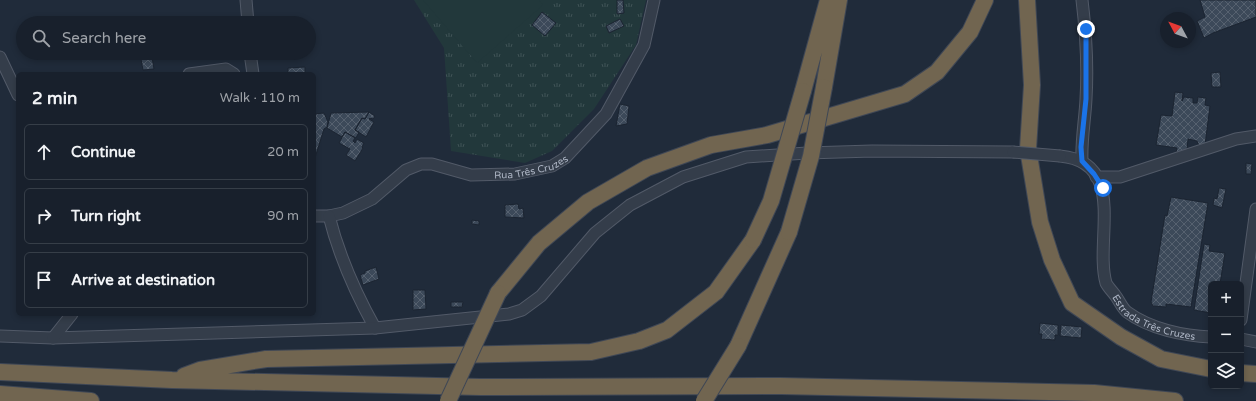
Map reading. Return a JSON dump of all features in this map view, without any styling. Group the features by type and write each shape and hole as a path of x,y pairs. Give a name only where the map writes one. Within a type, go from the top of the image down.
{"highway":[{"path":"172,380 200,370 266,359 591,352 640,342 667,330 716,292 753,240 770,201 803,91 828,0"},
{"path":"704,401 738,346 789,232 811,156 839,0"},
{"path":"448,401 498,293 544,239 588,202 647,168 711,145 767,135 905,94 937,72 970,32 985,0"},
{"path":"1027,0 1032,85 1028,149 1040,222 1052,260 1072,303 1121,337 1161,359 1208,368"},
{"path":"0,372 172,380 480,387 781,386 1094,392 1175,401"},
{"path":"1244,373 1256,374"},
{"path":"0,394 91,401"}],"street":[{"path":"246,0 247,16"},
{"name":"Rua Três Cruzes","path":"316,216 329,216 343,213 372,199 406,170 421,164 432,164 471,175 515,174 540,170 559,162 565,158 606,114 644,45 654,0"},
{"path":"1082,0 1086,29 1086,91 1081,147 1082,161"},
{"path":"0,57 16,91"},
{"path":"251,60 253,72"},
{"path":"204,72 226,69 231,72"},
{"path":"0,336 53,338 375,328 509,314 522,310 541,296 595,233 630,205 683,177 746,157 872,151 1013,152 1072,157 1082,161 1096,177 1120,177 1236,139 1256,136"},
{"name":"Estrada Três Cruzes","path":"1096,177 1103,188 1105,210 1103,256 1107,284 1126,311 1147,323 1183,334 1208,337"},
{"path":"1241,317 1256,209"},
{"path":"329,216 336,245 355,291 375,328"},
{"path":"53,338 70,316"},
{"path":"1244,340 1256,342"}],"green space":[{"path":"414,0 646,0 636,45 594,109 552,151 525,163 451,151 444,48"},
{"path":"423,0 539,0 543,5 477,63"}],"building":[{"path":"617,0 623,0 624,13 617,14"},
{"path":"1200,0 1256,0 1256,17 1213,33 1204,38 1197,21 1205,17"},
{"path":"542,12 556,23 545,36 532,25"},
{"path":"620,19 624,26 609,33 606,26"},
{"path":"141,60 152,60 154,69 143,70"},
{"path":"305,67 305,72 288,72 288,68"},
{"path":"1220,72 1221,87 1212,87 1211,73"},
{"path":"1175,92 1183,93 1182,101 1184,97 1193,98 1193,103 1197,103 1198,97 1206,98 1205,105 1210,106 1205,145 1199,146 1197,141 1188,139 1187,150 1176,153 1177,148 1156,145 1161,115 1172,116"},
{"path":"620,104 629,106 627,124 616,126"},
{"path":"369,112 375,116 373,119 369,119 374,122 366,137 355,130 362,118 365,119"},
{"path":"369,112 365,119 362,118 355,130 359,132 356,138 345,132 342,137 327,128 331,113"},
{"path":"324,113 328,122 327,127 324,129 316,155 316,114"},
{"path":"345,132 355,138 353,141 355,143 357,139 364,143 363,148 355,161 346,155 350,149 339,143"},
{"path":"1246,163 1252,164 1251,174 1246,174"},
{"path":"1219,188 1226,189 1222,208 1213,205 1214,198 1217,199"},
{"path":"1171,197 1208,203 1191,307 1166,304 1166,307 1153,306 1151,302 1165,215 1167,216"},
{"path":"518,204 519,209 523,208 524,218 505,217 505,205"},
{"path":"472,220 479,221 479,225 472,224"},
{"path":"1204,244 1210,245 1209,251 1225,253 1220,281 1208,281 1208,312 1194,310"},
{"path":"376,267 379,279 363,285 360,275 365,273 365,271"},
{"path":"413,290 425,290 426,309 413,310"},
{"path":"451,302 463,302 462,307 451,307"},
{"path":"1040,323 1058,325 1058,335 1055,335 1055,340 1041,339 1042,334 1039,334"},
{"path":"1061,325 1082,327 1081,338 1060,336"}],"route":[{"path":"1086,29 1086,99 1081,147 1082,161 1086,163 1103,188"}]}
